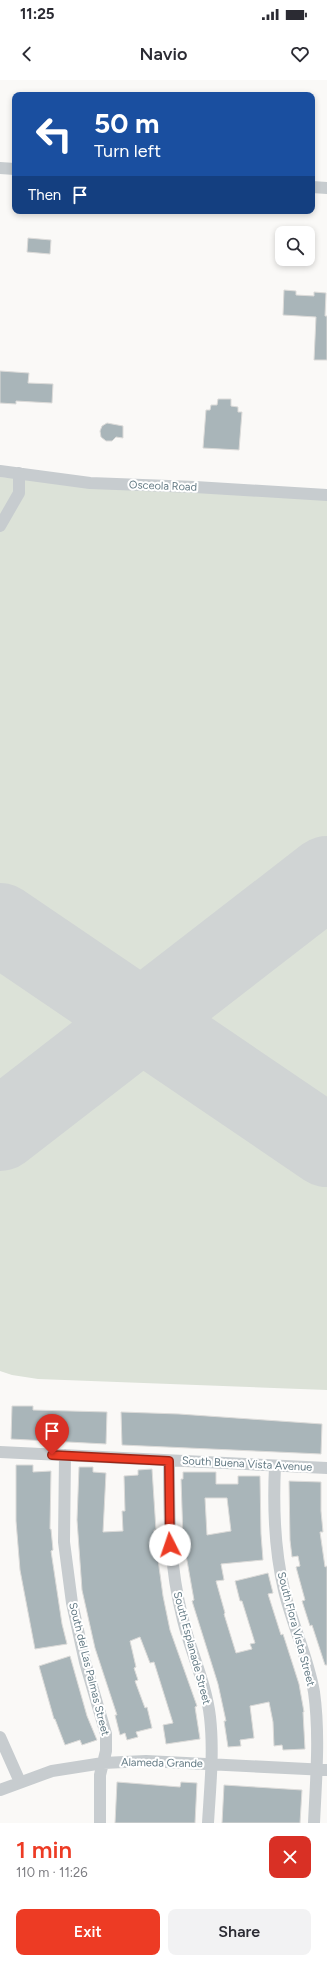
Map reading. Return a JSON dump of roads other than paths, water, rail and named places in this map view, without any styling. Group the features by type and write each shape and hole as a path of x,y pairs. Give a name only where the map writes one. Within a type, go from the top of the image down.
{"street":[{"path":"0,168 12,169"},
{"path":"315,187 327,188"},
{"name":"Osceola Road","path":"0,471 90,483 195,487 327,495"},
{"path":"0,526 19,493 19,473"},
{"name":"South Buena Vista Avenue","path":"0,1452 327,1468"},
{"name":"South del Las Palmas Street","path":"65,1455 63,1514 67,1567 79,1639 106,1727 107,1747 100,1779 100,1823"},
{"name":"South Esplanade Street","path":"169,1461 168,1532 173,1571 183,1622 208,1703 210,1718 211,1764 208,1823"},
{"name":"South Flora Vista Street","path":"275,1466 273,1512 276,1545 284,1590 306,1660 313,1691 317,1721 322,1769 314,1823"},
{"path":"0,1737 20,1782"},
{"name":"Alameda Grande","path":"0,1790 52,1771 103,1762 146,1761 322,1769"}]}
